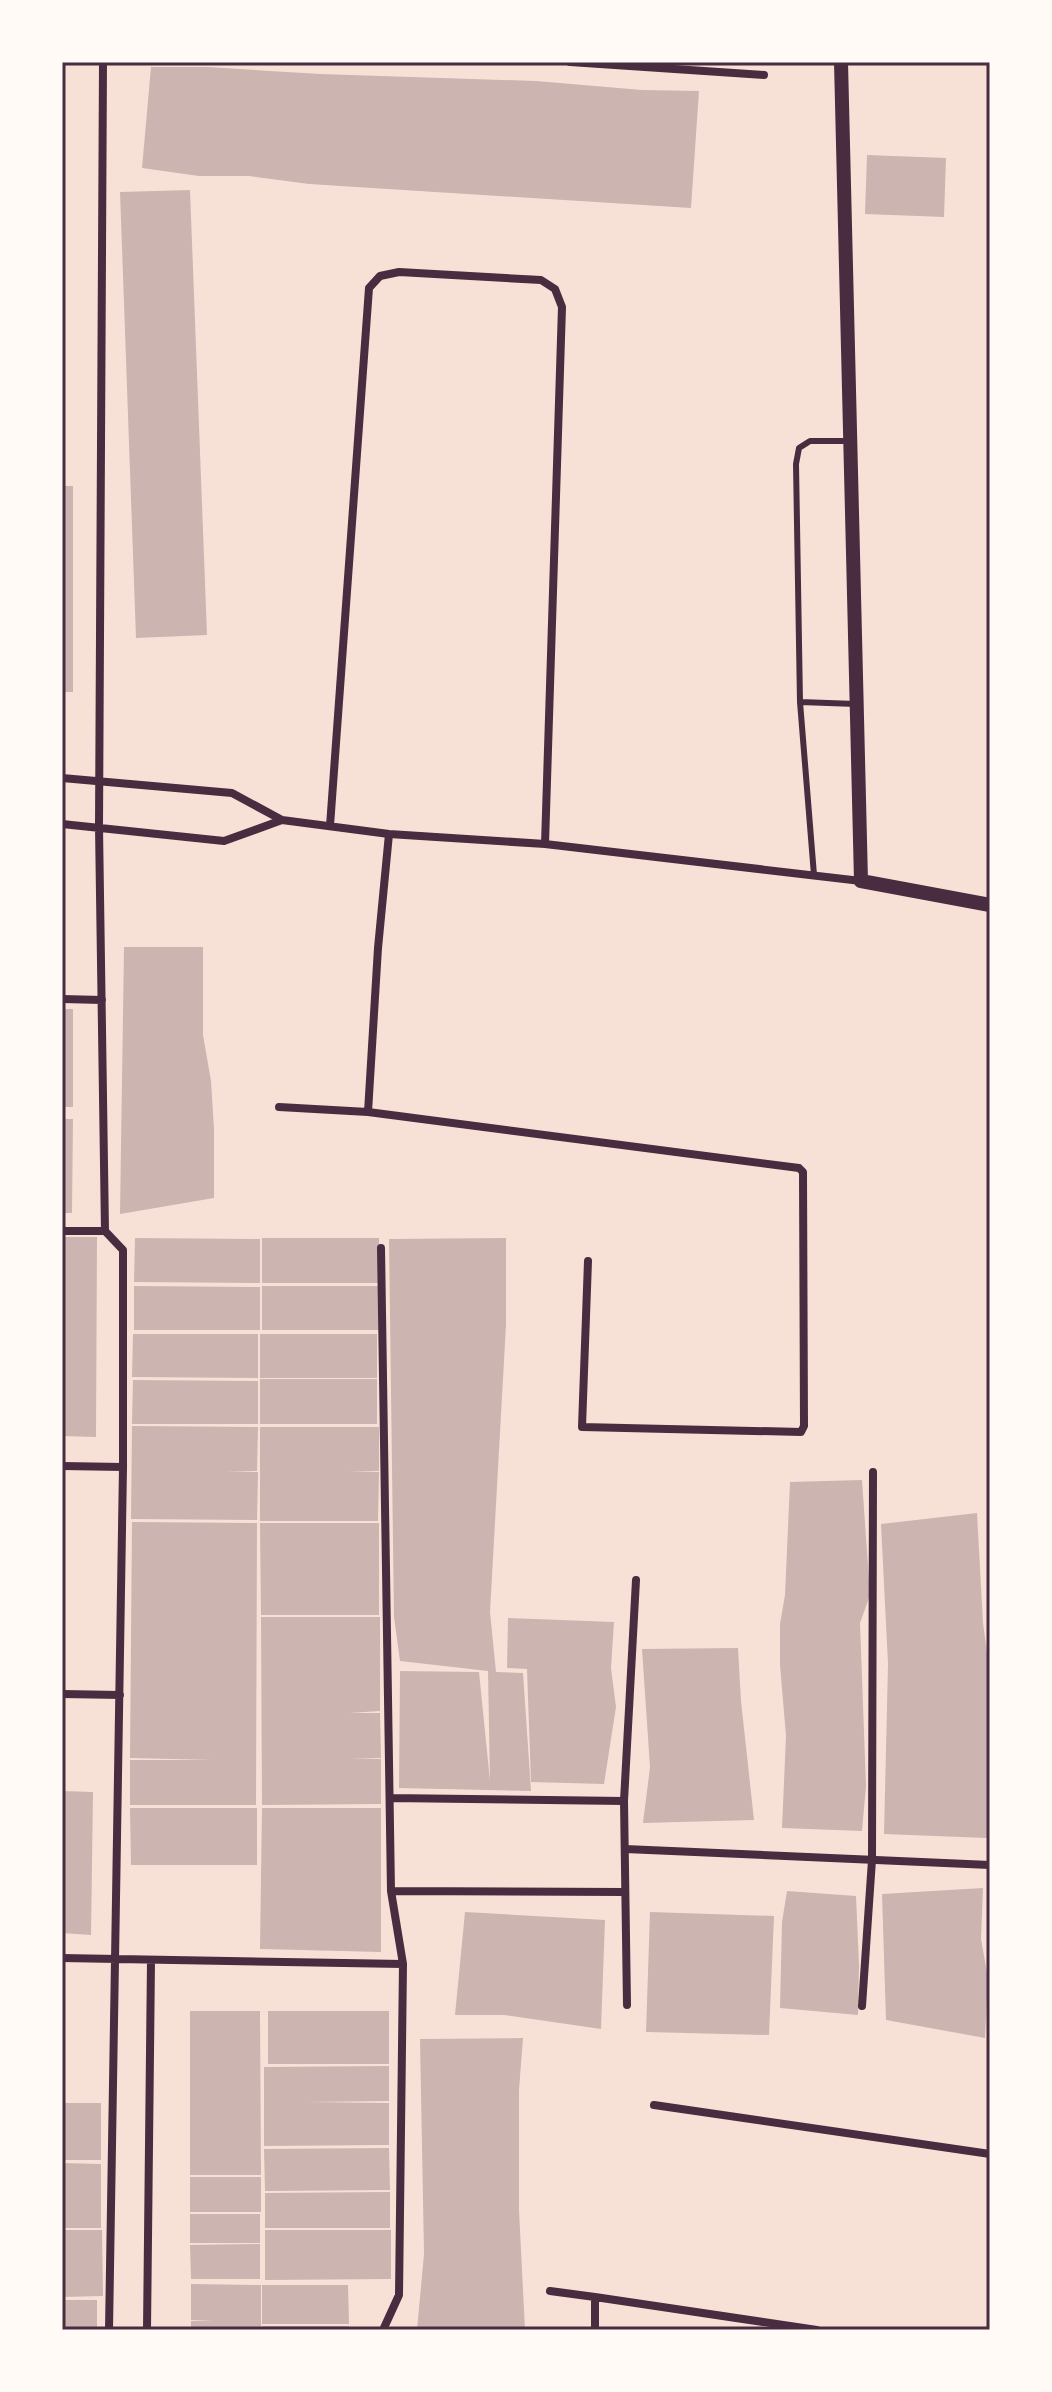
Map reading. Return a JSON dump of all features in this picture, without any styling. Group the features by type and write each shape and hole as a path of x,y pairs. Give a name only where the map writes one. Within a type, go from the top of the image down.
{"street":[{"path":"103,62 99,827 105,1231 123,1250 123,1467 109,2330"},
{"path":"570,62 764,75"},
{"path":"841,62 861,881"},
{"path":"330,826 369,288 380,276 399,272 541,280 555,289 562,307 545,844"},
{"path":"62,778 232,793 282,820 389,834 545,844 814,875 990,905"},
{"path":"62,824 224,841 282,820"},
{"path":"368,1112 389,834"},
{"path":"62,999 102,1000"},
{"path":"279,1107 368,1112 799,1168 803,1172 804,1426 801,1432 582,1427 588,1261"},
{"path":"62,1231 105,1231"},
{"path":"381,1248 391,1891 403,1964 399,2295 383,2330"},
{"path":"62,1466 123,1467"},
{"path":"862,2006 872,1860 873,1472"},
{"path":"627,2005 624,1801 636,1580"},
{"path":"62,1694 120,1695"},
{"path":"390,1798 624,1801"},
{"path":"625,1849 990,1865"},
{"path":"391,1891 625,1892"},
{"path":"62,1958 403,1964"},
{"path":"147,2330 151,1960"},
{"path":"654,2105 990,2154"},
{"path":"550,2291 817,2330"},
{"path":"595,2297 595,2330"}],"lane":[{"path":"814,875 800,702 796,464 799,448 810,441 850,441"},
{"path":"800,702 856,704"}],"building":[{"path":"151,67 536,81 642,90 699,91 691,208 309,184 249,176 199,176 142,168"},
{"path":"867,155 946,158 944,217 865,214"},
{"path":"190,190 207,635 136,638 120,192"},
{"path":"62,486 73,486 73,692 62,692"},
{"path":"124,947 203,947 203,1035 211,1081 214,1198 120,1214"},
{"path":"62,1009 73,1009 73,1107 62,1107"},
{"path":"62,1119 73,1119 72,1213 62,1213"},
{"path":"62,1237 97,1237 96,1437 62,1436"},
{"path":"135,1238 260,1239 260,1283 134,1282"},
{"path":"262,1238 379,1238 379,1283 262,1283"},
{"path":"506,1238 506,1325 490,1612 496,1672 523,1673 531,1791 399,1788 400,1671 479,1672 490,1781 488,1671 400,1661 394,1617 389,1239"},
{"path":"134,1286 260,1287 260,1330 134,1330"},
{"path":"262,1286 380,1286 380,1330 262,1330"},
{"path":"133,1334 258,1334 258,1378 132,1377"},
{"path":"260,1334 377,1334 377,1378 260,1378"},
{"path":"260,1379 377,1379 377,1424 260,1424"},
{"path":"133,1380 258,1381 258,1424 132,1424"},
{"path":"132,1426 258,1427 257,1471 226,1472 258,1472 257,1520 131,1519"},
{"path":"260,1427 379,1427 379,1471 348,1471 379,1472 378,1521 260,1521"},
{"path":"862,1480 870,1595 860,1623 866,1786 862,1831 782,1828 786,1736 780,1624 785,1595 790,1482"},
{"path":"977,1513 988,1660 990,1794 987,1838 884,1834 888,1664 881,1524"},
{"path":"132,1522 257,1523 256,1805 130,1805 130,1760 213,1760 130,1758"},
{"path":"260,1523 379,1523 379,1615 261,1615"},
{"path":"261,1617 380,1617 380,1711 349,1713 380,1713 381,1758 350,1758 381,1759 381,1804 262,1805"},
{"path":"508,1618 614,1622 611,1668 616,1707 604,1784 531,1782 527,1669 507,1668"},
{"path":"738,1648 754,1820 643,1823 650,1767 642,1649"},
{"path":"62,1791 93,1792 91,1935 62,1933"},
{"path":"130,1808 257,1808 257,1865 131,1865"},
{"path":"262,1808 381,1808 381,1952 260,1949"},
{"path":"983,1888 981,1939 988,1978 985,2038 886,2020 882,1894"},
{"path":"787,1891 856,1896 858,2015 780,2008 782,1922"},
{"path":"465,1912 605,1920 601,2029 504,2015 455,2015"},
{"path":"650,1912 774,1916 769,2035 646,2032"},
{"path":"190,2011 260,2011 261,2175 190,2175"},
{"path":"268,2011 389,2011 389,2064 268,2064"},
{"path":"523,2038 519,2090 519,2210 525,2330 417,2330 424,2254 420,2039"},
{"path":"389,2066 389,2101 306,2102 389,2103 389,2145 264,2146 264,2067"},
{"path":"62,2103 101,2103 101,2160 62,2160"},
{"path":"389,2148 390,2190 265,2191 264,2149"},
{"path":"62,2163 101,2164 101,2228 62,2228"},
{"path":"190,2177 261,2177 261,2212 190,2212"},
{"path":"390,2192 390,2228 265,2228 265,2193"},
{"path":"190,2214 260,2214 260,2243 190,2243"},
{"path":"62,2230 102,2230 103,2296 62,2297"},
{"path":"265,2230 391,2230 391,2279 265,2280"},
{"path":"260,2244 260,2279 191,2279 190,2245"},
{"path":"191,2284 261,2285 261,2330 191,2330 191,2321 213,2320 191,2320"},
{"path":"262,2285 348,2285 349,2324 262,2324"},
{"path":"62,2300 97,2300 97,2330 62,2330"},
{"path":"262,2326 349,2326 349,2330 263,2330"}]}
